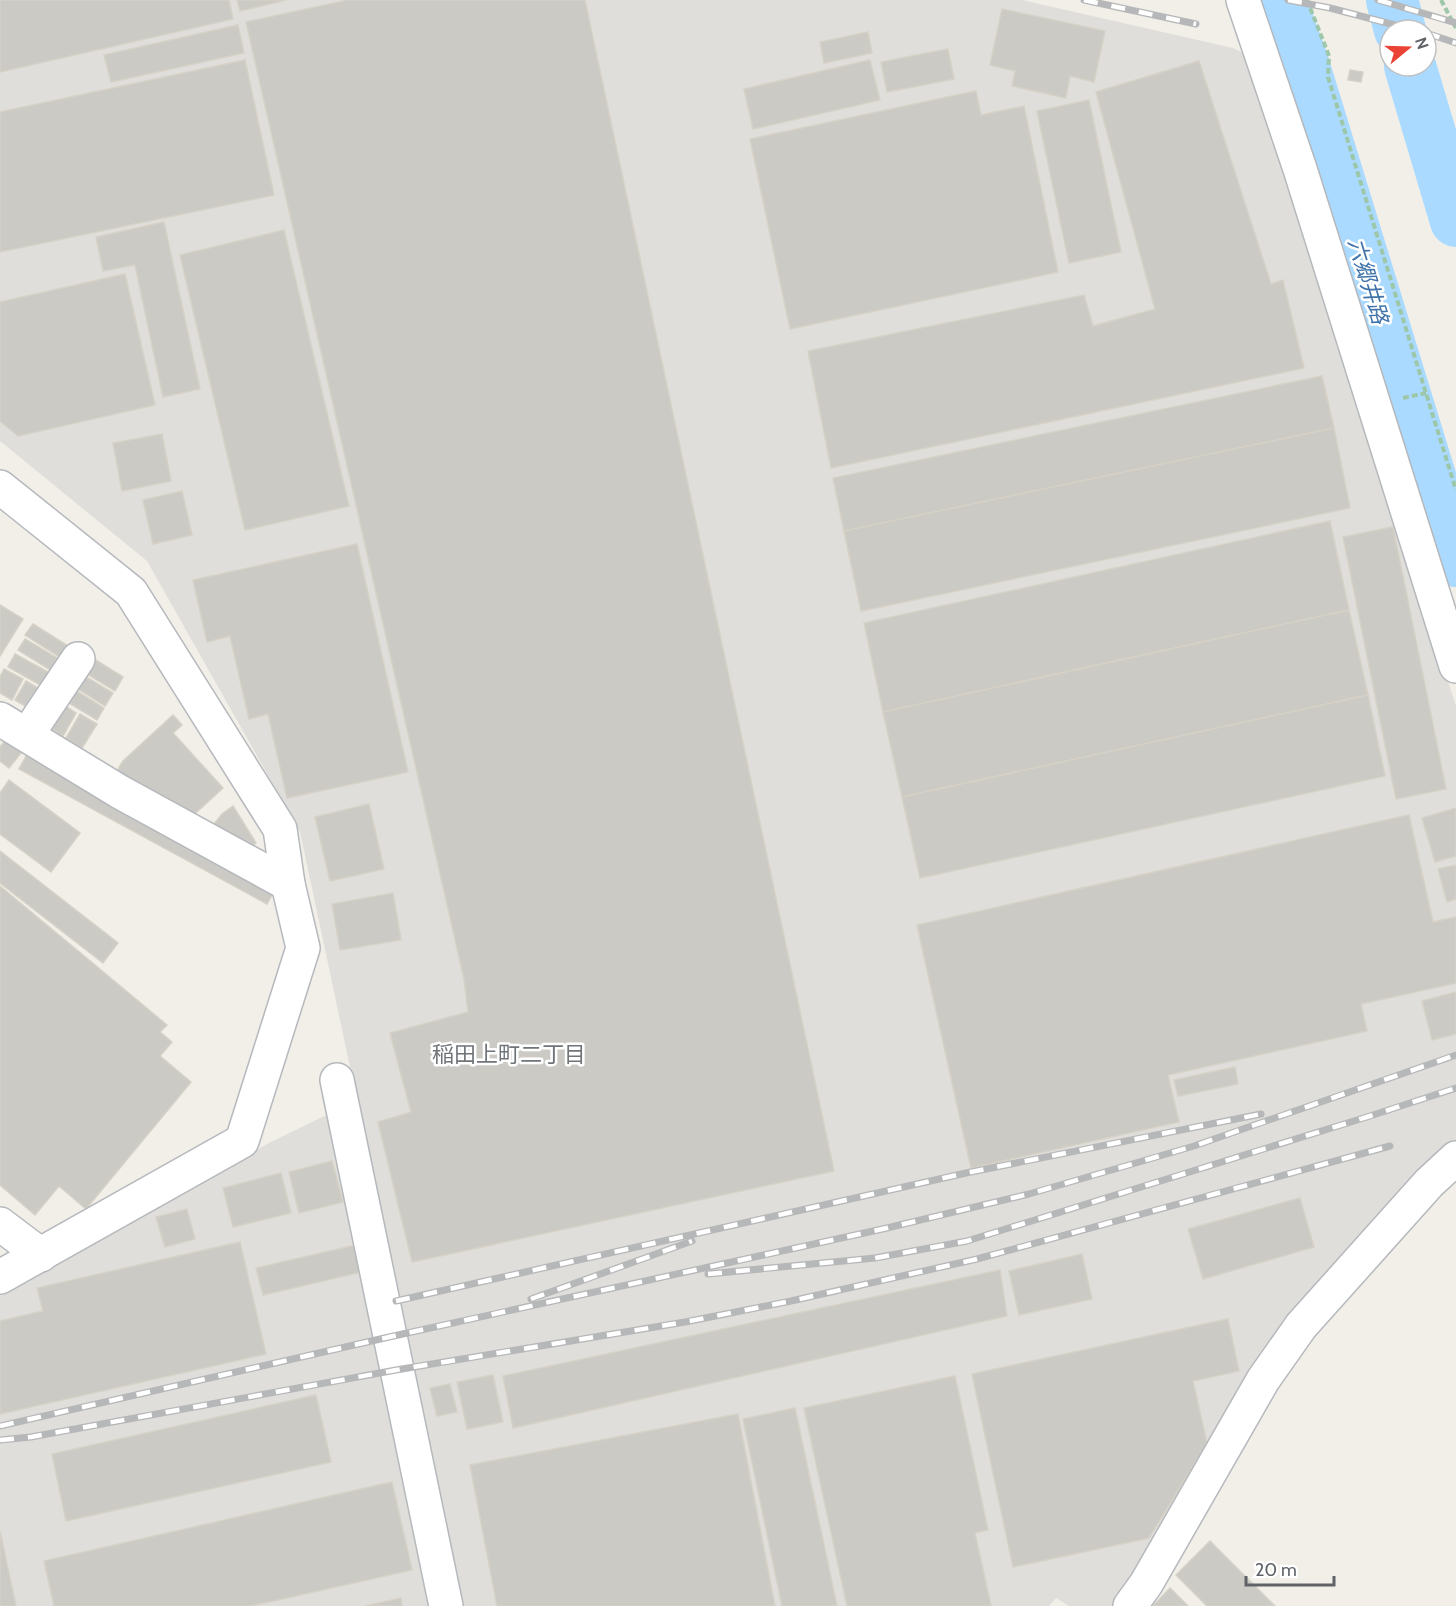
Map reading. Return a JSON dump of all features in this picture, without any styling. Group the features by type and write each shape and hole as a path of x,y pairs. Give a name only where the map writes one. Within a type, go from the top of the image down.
{"street":[{"path":"1243,0 1304,180 1456,666"},
{"path":"0,487 131,592 280,829 288,884 303,948 242,1142 0,1276"},
{"path":"78,659 13,727 120,792 288,884"},
{"path":"337,1080 446,1606"},
{"path":"1130,1606 1146,1584 1263,1380 1301,1326 1429,1183 1456,1158"},
{"path":"0,1224 41,1255"}],"path":[{"path":"1307,0 1329,56 1328,77 1456,490"},
{"path":"1441,0 1456,28"}],"shaded area":[{"path":"0,0 1022,0 1233,48 1247,55 1456,706 1456,1146 1449,1149 1114,1606 1069,1606 1056,1598 1049,1606 0,1606 0,1295 269,1143 357,1100 300,832 147,561 0,441"}],"building":[{"path":"0,0 229,0 233,19 0,72"},
{"path":"237,0 286,0 240,11"},
{"path":"348,0 585,0 834,1171 412,1262 378,1122 411,1112 390,1033 468,1012 464,979 246,22"},
{"path":"1002,9 1105,31 1094,82 1070,76 1066,98 1012,86 1015,71 990,65"},
{"path":"238,25 244,53 111,82 104,55"},
{"path":"868,32 872,53 824,63 820,42"},
{"path":"948,49 954,79 887,92 881,62"},
{"path":"245,60 274,195 0,252 0,112"},
{"path":"870,60 880,100 753,129 744,89"},
{"path":"1199,61 1271,284 1283,280 1304,368 831,468 808,351 1084,295 1093,326 1155,309 1096,92"},
{"path":"1350,70 1363,72 1361,82 1348,80"},
{"path":"976,91 981,115 1024,106 1058,272 790,329 750,139"},
{"path":"1089,100 1121,252 1069,263 1037,111"},
{"path":"164,222 200,389 163,397 135,265 103,271 96,237"},
{"path":"284,230 349,506 245,530 180,255"},
{"path":"125,274 155,405 18,436 0,421 0,302"},
{"path":"1322,376 1334,428 844,531 833,478"},
{"path":"1334,428 1350,508 861,611 844,531"},
{"path":"162,434 171,481 122,491 113,443"},
{"path":"182,491 192,535 153,544 143,500"},
{"path":"1330,521 1349,610 883,712 864,623"},
{"path":"1393,527 1446,789 1396,799 1343,537"},
{"path":"357,544 408,772 287,798 268,714 249,719 230,636 207,642 193,580"},
{"path":"0,605 23,619 0,656"},
{"path":"1349,610 1368,695 902,797 883,712"},
{"path":"33,624 68,646 61,658 25,635"},
{"path":"25,639 59,659 52,671 18,650"},
{"path":"15,654 50,673 42,686 8,667"},
{"path":"91,657 123,677 115,691 82,671"},
{"path":"4,669 23,679 12,700 0,693 0,677"},
{"path":"83,675 113,693 105,706 75,687"},
{"path":"26,681 43,691 32,710 15,700"},
{"path":"72,688 104,708 97,720 64,700"},
{"path":"1368,695 1385,776 920,878 902,797"},
{"path":"61,703 76,713 63,736 47,726"},
{"path":"80,714 97,724 82,748 66,738"},
{"path":"173,715 182,725 173,733 223,788 189,819 114,776 123,761"},
{"path":"9,736 25,748 9,768 0,761 0,747"},
{"path":"31,747 279,883 267,904 19,769"},
{"path":"9,780 80,833 51,872 0,834 0,793"},
{"path":"369,804 384,869 330,881 315,817"},
{"path":"233,806 256,843 247,849 210,829 222,814"},
{"path":"1456,808 1456,856 1435,862 1422,818"},
{"path":"1409,815 1433,922 1456,917 1456,983 1361,1004 1367,1031 1168,1075 1179,1122 971,1168 917,925"},
{"path":"0,851 118,943 103,963 0,883"},
{"path":"1456,865 1456,899 1447,902 1438,869"},
{"path":"0,886 167,1025 160,1032 172,1042 160,1056 191,1082 86,1209 59,1186 35,1215 0,1185"},
{"path":"393,893 401,940 340,950 332,904"},
{"path":"1456,992 1456,1034 1432,1040 1422,1001"},
{"path":"1235,1067 1238,1084 1178,1096 1174,1080"},
{"path":"332,1161 343,1202 299,1213 289,1172"},
{"path":"281,1173 291,1213 233,1227 223,1188"},
{"path":"1300,1198 1314,1247 1203,1279 1188,1229"},
{"path":"187,1209 195,1239 165,1247 156,1217"},
{"path":"240,1242 266,1354 0,1414 0,1321 43,1311 37,1288"},
{"path":"356,1245 362,1272 263,1295 256,1268"},
{"path":"1082,1254 1092,1299 1019,1315 1009,1271"},
{"path":"1000,1270 1007,1316 513,1428 503,1376"},
{"path":"1228,1319 1239,1371 1193,1381 1207,1443 1149,1538 1013,1567 972,1374"},
{"path":"493,1375 503,1422 467,1429 457,1382"},
{"path":"955,1376 988,1530 975,1533 991,1606 847,1606 804,1408"},
{"path":"450,1384 457,1412 437,1416 430,1388"},
{"path":"316,1395 331,1462 66,1521 52,1454"},
{"path":"795,1408 837,1606 782,1606 743,1419"},
{"path":"738,1414 775,1606 497,1606 470,1465"},
{"path":"392,1482 412,1570 251,1606 54,1606 44,1561"},
{"path":"0,1531 16,1606 0,1606"},
{"path":"1210,1541 1275,1606 1207,1606 1176,1575"},
{"path":"1170,1588 1188,1606 1153,1606"},
{"path":"401,1598 402,1606 365,1606"}],"waterway":[{"name":"六郷井路","path":"1280,0 1303,63 1456,561"},
{"path":"1392,0 1397,18"},
{"path":"1414,78 1456,221"}],"railway":[{"path":"1084,0 1196,24"},
{"path":"1288,0 1378,21"},
{"path":"1378,0 1456,23"},
{"path":"1438,37 1456,43"},
{"path":"0,1426 389,1337 887,1228 1029,1194 1194,1146 1456,1055"},
{"path":"708,1274 875,1258 967,1241 1456,1088"},
{"path":"396,1301 966,1173 1261,1114"},
{"path":"0,1440 31,1437 396,1370 685,1322 791,1301 977,1259 1390,1146"},
{"path":"531,1299 692,1241"}],"district":[{"name":"稲田上町二丁目","path":"509,1054"}]}
